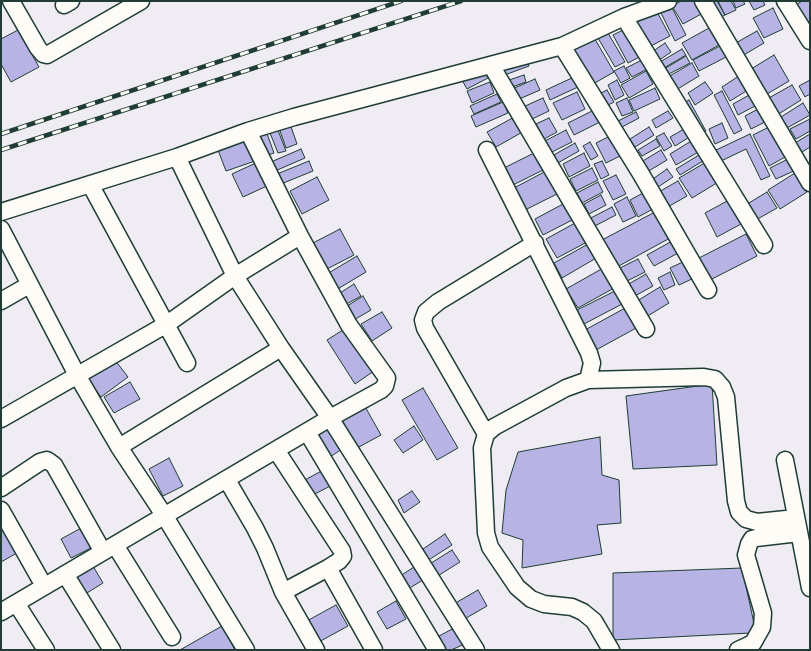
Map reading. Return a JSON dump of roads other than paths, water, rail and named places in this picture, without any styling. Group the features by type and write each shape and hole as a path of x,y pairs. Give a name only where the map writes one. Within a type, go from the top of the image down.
{"street":[{"path":"11,1 38,48 43,54 47,55 141,1"},
{"path":"1,212 177,157 248,131 294,117 562,46 624,17 668,1"},
{"path":"703,1 810,182"},
{"path":"785,1 810,41"},
{"path":"624,17 764,245"},
{"path":"562,46 641,174 708,290"},
{"path":"491,65 646,329"},
{"path":"1,612 330,418 381,390 386,383 387,378 349,325 300,236 248,131"},
{"path":"487,150 589,353 592,363 588,380"},
{"path":"177,157 235,276 281,348 330,418 476,650"},
{"path":"90,184 187,363"},
{"path":"1,229 77,376 119,447 164,515 246,650"},
{"path":"1,419 167,324 235,276 300,236"},
{"path":"486,434 425,328 423,320 426,312 438,302 535,243"},
{"path":"1,301 29,285"},
{"path":"119,447 281,348"},
{"path":"611,650 594,621 583,612 572,607 544,604 531,599 517,587 490,547 486,533 482,448 486,434 505,420 559,392 588,380 704,377 715,379 722,387 726,397 736,501 739,512 746,519 757,522 798,526"},
{"path":"307,432 437,650"},
{"path":"276,450 342,551 343,556 340,561 283,592"},
{"path":"1,488 40,462 47,460 54,465 109,548 172,637"},
{"path":"785,460 810,588"},
{"path":"227,480 266,548 283,592 316,650"},
{"path":"1,510 44,586"},
{"path":"738,650 753,643 762,627 763,613 746,555 749,544 752,539 798,526"},
{"path":"328,568 374,650"},
{"path":"65,574 112,650"},
{"path":"16,603 46,650"}],"railway":[{"path":"1,134 401,1"},
{"path":"1,150 461,1"}]}
